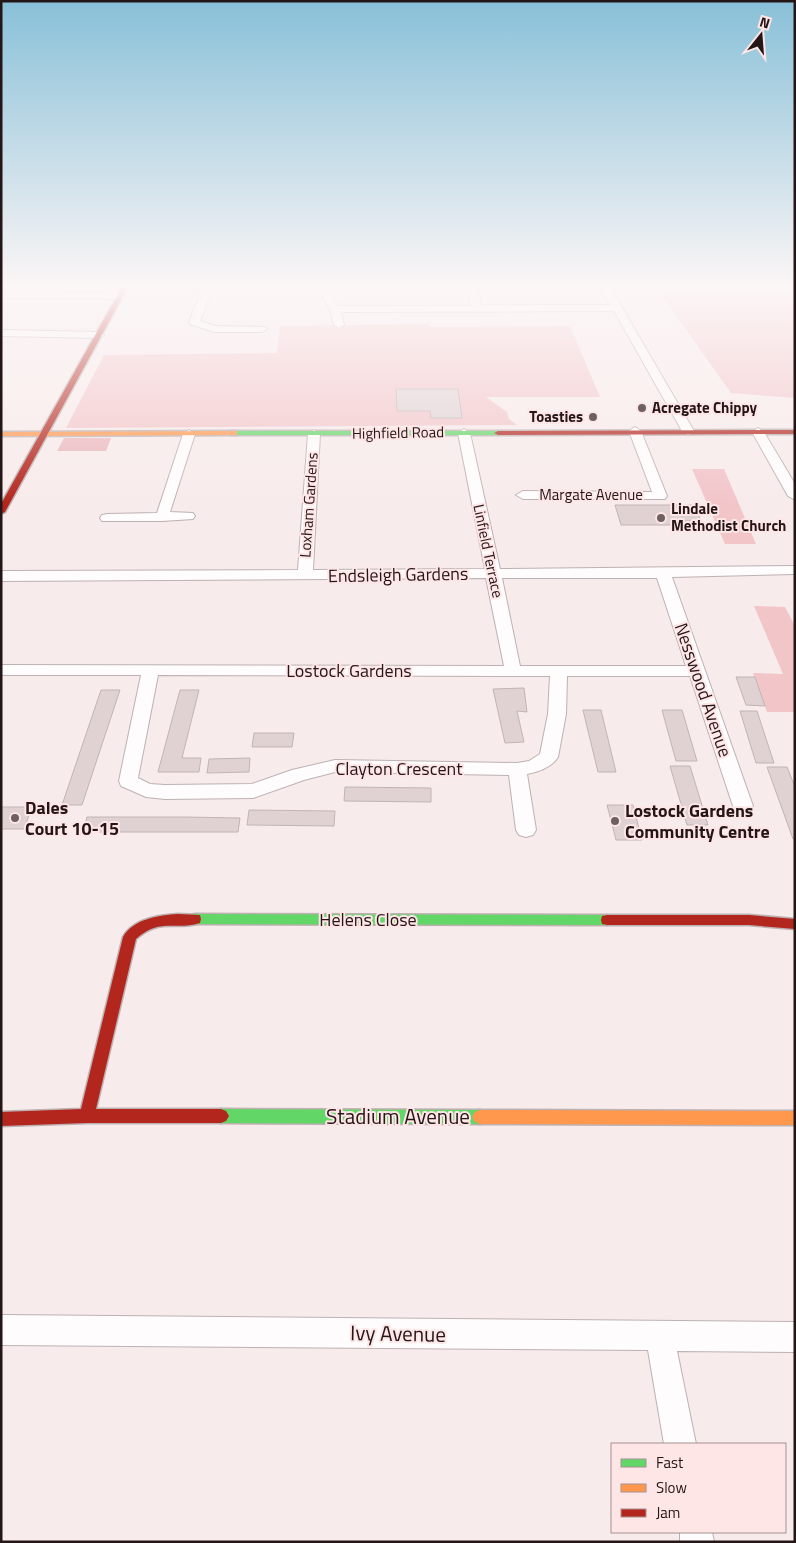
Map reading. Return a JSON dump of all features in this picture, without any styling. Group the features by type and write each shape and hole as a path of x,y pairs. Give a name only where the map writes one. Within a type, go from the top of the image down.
{"street":[{"path":"1,512 86,359"},
{"path":"646,359 688,431"},
{"path":"636,431 660,496"},
{"path":"758,432 795,496"},
{"name":"Highfield Road","path":"1,434 795,432"},
{"name":"Linfield Terrace","path":"464,433 513,670"},
{"path":"162,517 189,434"},
{"name":"Loxham Gardens","path":"305,576 314,434"},
{"name":"Margate Avenue","path":"523,495 660,496"},
{"path":"107,518 188,516"},
{"name":"Endsleigh Gardens","path":"1,576 305,576 795,570"},
{"name":"Nesswood Avenue","path":"663,573 744,806"},
{"name":"Lostock Gardens","path":"1,670 150,672 697,671"},
{"name":"Clayton Crescent","path":"150,672 128,781 146,790 164,792 253,791 299,775 335,766 517,769 534,766 548,757 554,732 559,692 558,670"},
{"path":"517,769 526,830"},
{"name":"Helens Close","path":"87,1116 130,937 138,928 152,922 171,919 749,920 795,924"},
{"name":"Stadium Avenue","path":"1,1119 87,1116 795,1118"},
{"name":"Ivy Avenue","path":"1,1330 795,1337"},
{"path":"660,1337 680,1443"}],"shaded area":[{"path":"102,359 584,359 600,397 486,397 507,412 509,419 517,425 66,428"},
{"path":"707,359 795,359 795,398 731,393"},
{"path":"64,438 111,438 106,451 57,451"},
{"path":"692,469 724,469 756,544 725,544"},
{"path":"754,606 785,607 795,626 795,712 767,712 753,673 783,674"}],"building":[{"path":"396,389 458,389 462,418 431,418 430,411 397,411"},
{"name":"Lindale Methodist Church","path":"615,505 694,505 701,521 678,521 679,525 621,525"},
{"path":"736,677 755,677 765,706 746,705"},
{"path":"524,688 527,712 517,711 524,742 505,743 493,689"},
{"path":"101,690 120,690 82,805 62,805"},
{"path":"180,690 199,690 182,758 201,758 199,772 158,772"},
{"path":"583,710 601,710 616,772 598,772"},
{"path":"662,710 682,710 697,761 676,761"},
{"path":"740,711 757,711 774,763 756,763"},
{"path":"254,733 294,733 292,747 252,747"},
{"path":"250,758 249,772 207,773 209,759"},
{"path":"670,766 690,766 708,825 687,825"},
{"path":"767,767 787,767 795,787 795,839 793,839"},
{"path":"345,787 431,788 431,802 344,801"},
{"path":"607,805 633,805 642,840 616,840"},
{"name":"Dales Court 10-15","path":"1,807 32,807 24,829 1,829"},
{"path":"249,810 335,811 334,826 247,825"},
{"path":"87,817 240,818 238,832 83,832"}],"traffic: fast":[{"path":"234,433 498,433"},
{"path":"195,919 607,920"},
{"path":"221,1116 480,1117"}],"traffic: slow":[{"path":"1,434 234,433"},
{"path":"480,1117 795,1118"}],"traffic: jam":[{"path":"1,512 85,359"},
{"path":"498,433 795,432"},
{"path":"87,1116 130,937 144,926 152,923 195,919"},
{"path":"607,920 749,920 795,924"},
{"path":"1,1119 87,1116 221,1116"}],"place":[{"name":"Acregate Chippy","path":"642,408"},
{"name":"Toasties","path":"593,417"},
{"name":"Lindale Methodist Church","path":"661,518"},
{"name":"Dales Court 10-15","path":"15,818"},
{"name":"Lostock Gardens Community Centre","path":"615,821"}]}
